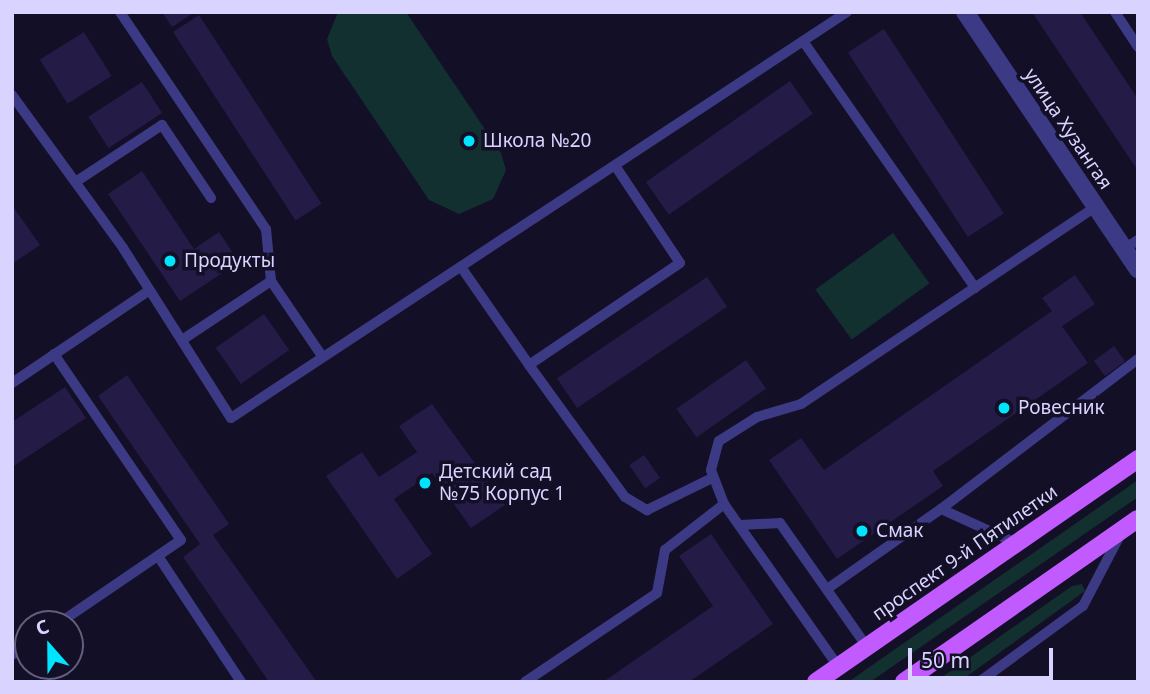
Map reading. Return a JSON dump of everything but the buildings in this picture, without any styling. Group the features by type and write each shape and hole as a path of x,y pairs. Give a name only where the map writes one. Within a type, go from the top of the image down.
{"main road":[{"name":"проспект 9-й Пятилетки","path":"816,682 1138,459"},
{"path":"904,682 1138,519"}],"street":[{"name":"улица Хузангая","path":"965,12 1095,207 1131,244 1138,269"}],"lane":[{"path":"120,12 266,229 271,281 322,356"},
{"path":"12,95 78,181 231,418 322,356 616,167 846,12"},
{"path":"1115,12 1138,47"},
{"path":"803,41 975,288"},
{"path":"78,181 162,125 211,198"},
{"path":"529,365 680,263 616,167"},
{"path":"838,666 724,504 712,478 719,441 757,417 801,404 1095,207"},
{"path":"461,267 529,365 636,504 647,510 712,478"},
{"path":"181,340 271,281"},
{"path":"12,383 150,290"},
{"path":"54,354 181,540 79,610"},
{"path":"827,589 941,509 1138,359"},
{"path":"525,682 657,593 665,550 724,504"},
{"path":"941,509 1016,543"},
{"path":"740,525 780,523 867,647"},
{"path":"979,682 1083,606 1122,530"},
{"path":"158,556 241,682"}],"green space":[{"path":"338,12 406,12 501,153 506,170 493,199 459,214 429,200 332,56 327,39"},
{"path":"893,233 929,283 852,340 815,289"},
{"path":"1138,480 1138,497 870,682 848,682"},
{"path":"1082,584 1085,591 959,682 935,682 1072,586"}],"place":[{"name":"Школа №20","path":"469,141"},
{"name":"Продукты","path":"170,261"},
{"name":"Ровесник","path":"1004,408"},
{"name":"Детский сад №75 Корпус 1","path":"425,483"},
{"name":"Смак","path":"862,531"}]}
